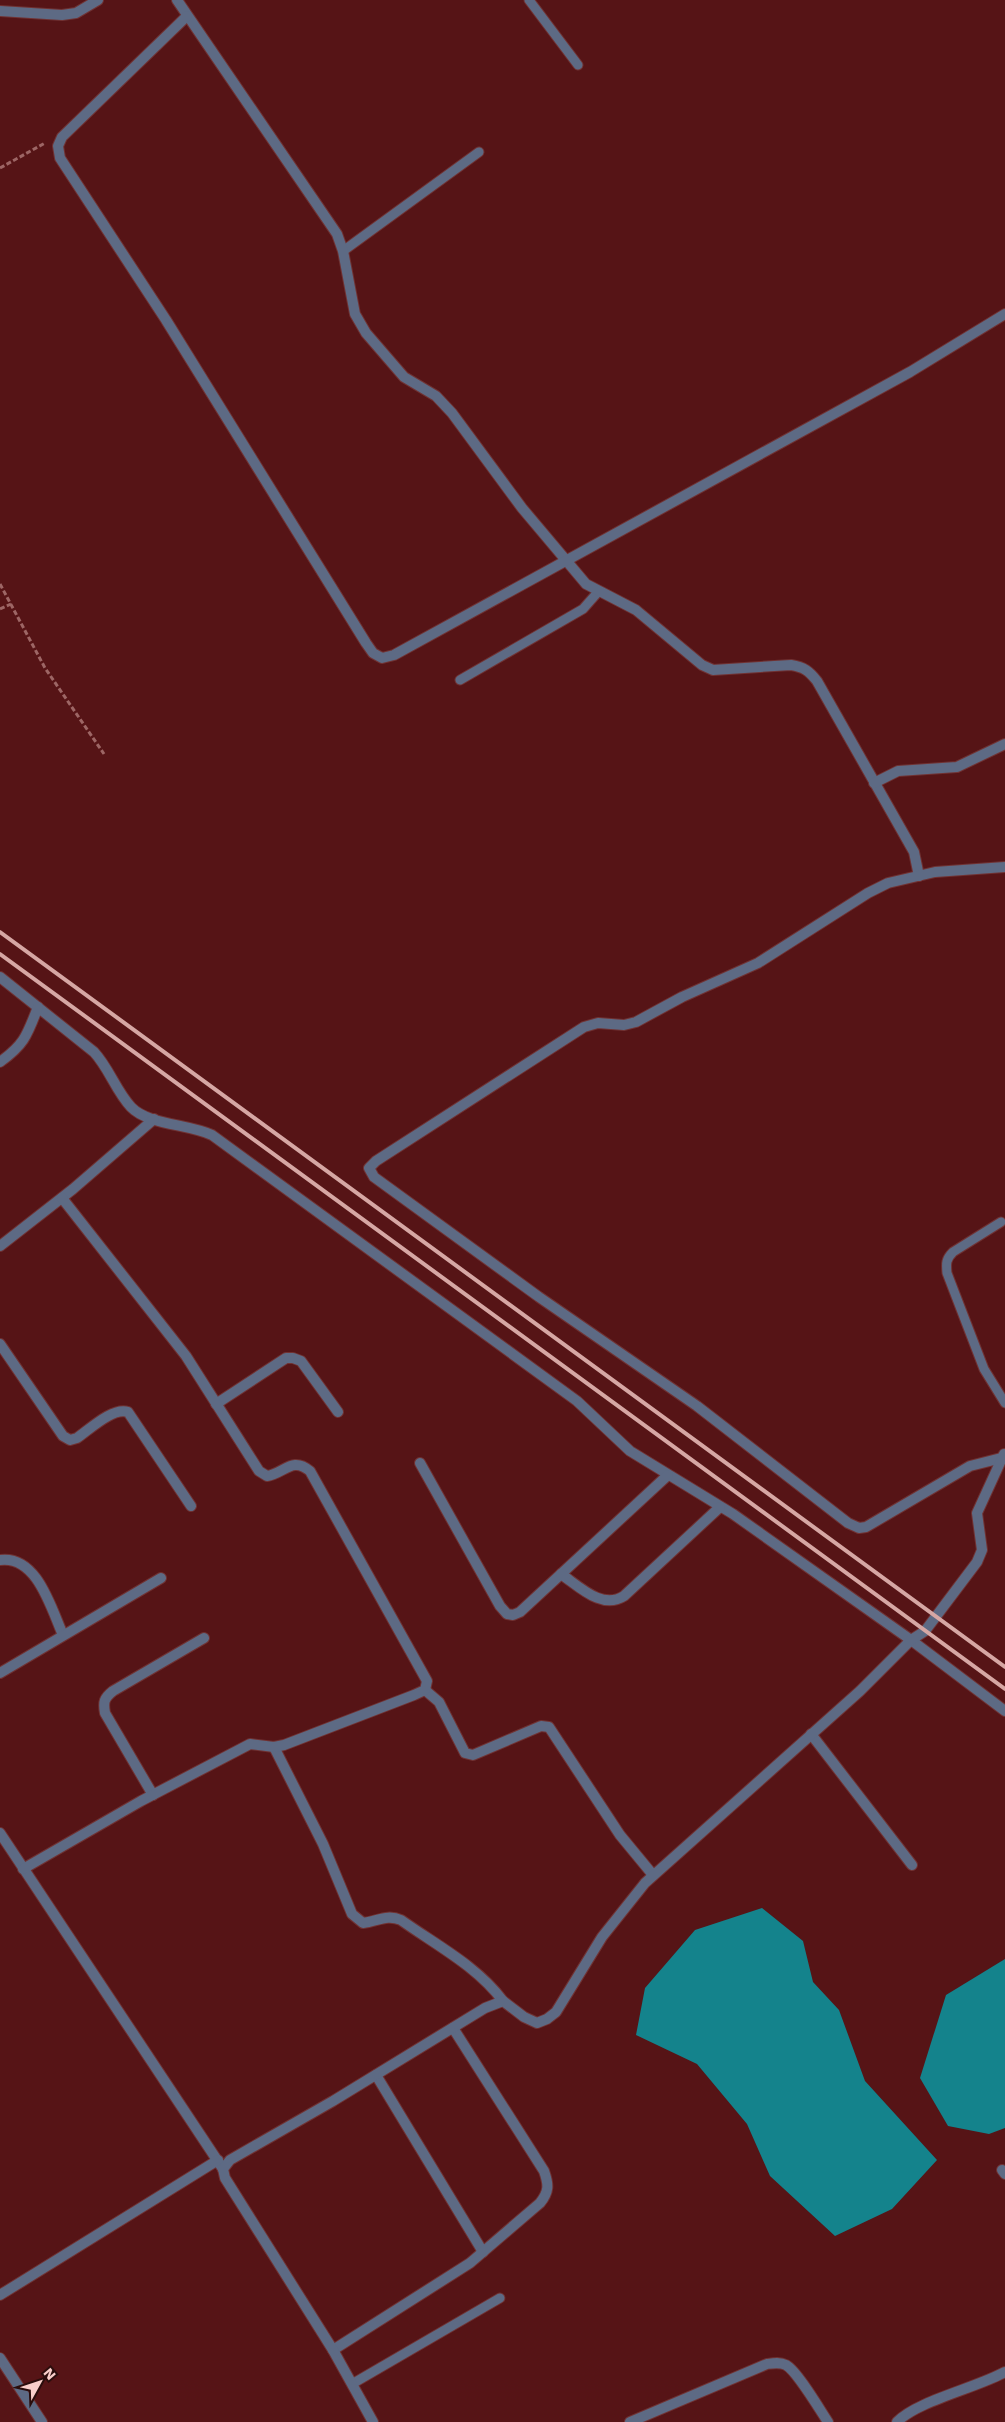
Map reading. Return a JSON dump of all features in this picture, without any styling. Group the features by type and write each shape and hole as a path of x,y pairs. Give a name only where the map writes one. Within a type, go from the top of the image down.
{"street":[{"path":"0,11 62,15 76,13 98,0"},
{"path":"177,0 337,234 344,251 355,314 366,333 404,377 436,396 452,413 522,508 586,584 598,592 636,610 702,665 713,670 792,665 803,667 817,681 914,852 919,876"},
{"path":"187,16 62,137 58,146 60,158 166,320 373,653 382,658 394,655 564,560 910,372 1005,314"},
{"path":"874,783 898,771 957,767 1005,744"},
{"path":"1004,1455 970,1466 866,1527 859,1528 848,1523 697,1406 539,1297 374,1177 370,1168 376,1161 584,1027 598,1023 624,1025 636,1022 682,997 758,963 876,888 935,872 1005,867"},
{"path":"0,977 102,1061 131,1108 154,1119 200,1129 212,1135 577,1401 630,1451 720,1507 911,1640 1005,1711"},
{"path":"0,1062 17,1050 25,1040 38,1007"},
{"path":"0,1246 62,1198 154,1119"},
{"path":"62,1198 180,1348 259,1470 267,1476 275,1475 293,1464 303,1466 310,1471 423,1669 427,1681 425,1690"},
{"path":"0,1344 63,1436 70,1440 77,1438 115,1413 123,1410 128,1412 191,1506"},
{"path":"216,1404 286,1358 293,1358 301,1361 338,1412"},
{"path":"274,1747 323,1844 352,1914 363,1922 374,1922 384,1917 393,1917 401,1920 478,1974 491,1985 503,2001 524,2017 537,2022 547,2019 556,2012 602,1937 653,1875 860,1691 911,1640 925,1631 977,1562 982,1550 977,1513 1004,1455"},
{"path":"420,1463 507,1614 513,1615 520,1612 668,1475"},
{"path":"561,1574 598,1598 607,1602 616,1600 624,1596 720,1507"},
{"path":"0,1560 8,1559 21,1563 32,1572 63,1635"},
{"path":"0,1673 161,1578"},
{"path":"153,1795 105,1713 103,1703 113,1691 204,1638"},
{"path":"23,1869 153,1795 250,1744 274,1747 425,1690"},
{"path":"425,1690 439,1702 465,1753 473,1755 541,1726 550,1727 620,1835 653,1875"},
{"path":"811,1734 912,1865"},
{"path":"0,1833 221,2165 225,2178 333,2350 373,2422"},
{"path":"0,2295 376,2075 485,2008 503,2001"},
{"path":"333,2350 483,2252 540,2203 546,2195 549,2184 544,2171 453,2028"},
{"path":"376,2075 483,2252"},
{"path":"0,2358 42,2422"},
{"path":"630,2422 767,2364 779,2362 788,2366 828,2422"},
{"path":"897,2422 911,2411 989,2381 1005,2372"}],"lane":[{"path":"529,0 578,65"},
{"path":"344,251 479,152"},
{"path":"460,680 583,609 598,592"},
{"path":"1001,1222 953,1252 947,1257 946,1263 947,1273 984,1369 1005,1402"},
{"path":"352,2384 500,2298"}],"path":[{"path":"0,168 37,145 62,137"},
{"path":"0,584 45,668 104,754"},
{"path":"0,609 10,604"}],"water":[{"path":"762,1908 803,1941 813,1982 839,2010 865,2081 937,2160 892,2209 835,2236 770,2176 747,2124 697,2064 636,2035 645,1988 695,1930"},
{"path":"1005,1959 1005,2128 989,2134 948,2126 920,2078 946,1995"}],"railway":[{"path":"0,932 1005,1667"},
{"path":"0,954 1005,1689"}]}
